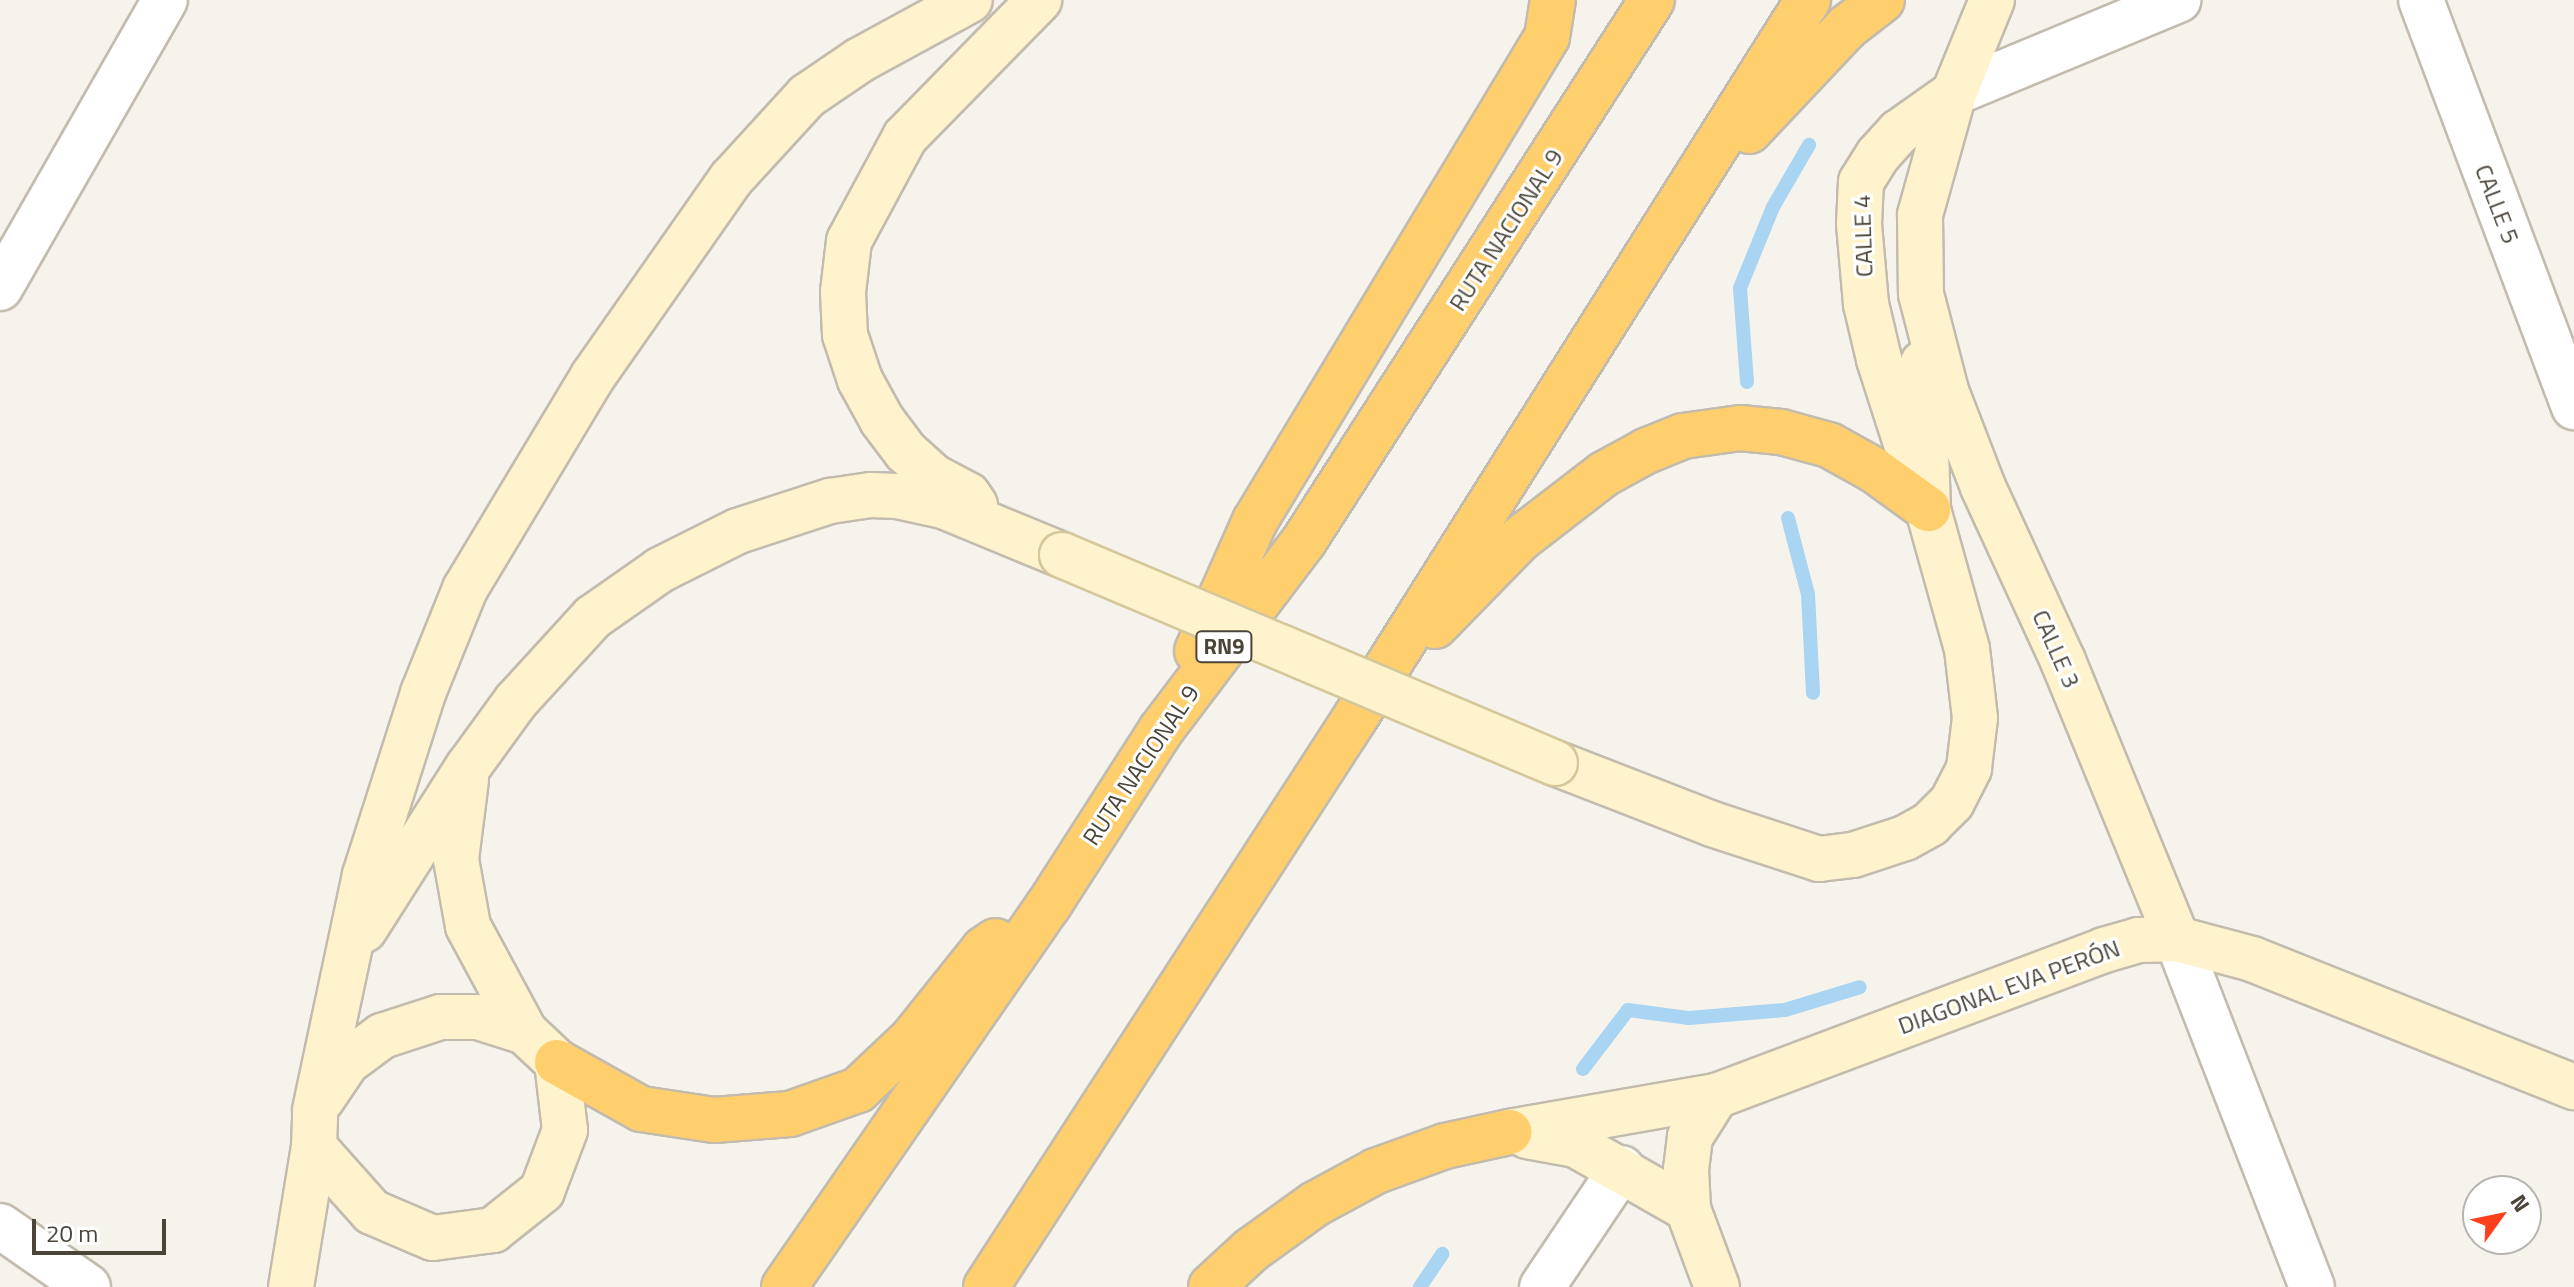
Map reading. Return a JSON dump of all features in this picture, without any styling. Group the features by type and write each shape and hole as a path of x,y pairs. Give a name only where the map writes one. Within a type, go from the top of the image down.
{"highway":[{"path":"1161,730 1255,521 1547,37 1553,0"},
{"name":"RUTA NACIONAL 9","path":"784,1287 1048,906 1161,730 1304,541 1652,0"},
{"path":"986,1287 1355,718 1808,0"},
{"path":"1679,206 1847,27 1882,0"},
{"path":"1355,718 1430,631 1521,538 1604,474 1646,451 1683,436 1740,428 1781,432 1829,445 1874,470 1928,509"},
{"path":"557,1062 641,1109 714,1120 790,1114 858,1090 912,1039 984,949 1048,906"},
{"path":"1211,1287 1251,1250 1315,1204 1376,1171 1445,1146 1509,1132"}],"main road":[{"path":"291,1287 314,1128 345,961 389,797 448,626 527,482 593,376 704,215 778,125 807,96 860,60 970,0"},
{"path":"987,523 968,495 934,477 906,452 882,420 860,380 845,335 843,292 849,241 905,137 1039,0"},
{"name":"CALLE 3","path":"1992,0 1954,93 1920,215 1918,252 1921,294 1956,419 1983,487 2063,661 2177,939"},
{"name":"CALLE 4","path":"1928,509 1879,359 1866,304 1859,224 1861,182 1878,155 1899,132 1954,93"},
{"path":"345,961 468,767 516,701 593,617 660,570 738,531 830,501 871,495 897,496 943,506 987,523 1555,763 1712,824 1819,859 1853,855 1905,838 1930,824 1952,802 1969,768 1975,718 1967,649 1928,509 1918,252"},
{"path":"314,1128 372,1212 433,1238 493,1230 542,1191 565,1130 557,1062 525,1032 468,926 456,859 468,767"},
{"name":"DIAGONAL EVA PERÓN","path":"1509,1132 1716,1096 2104,950 2138,940 2177,939 2252,959 2574,1087"},
{"path":"314,1128 347,1062 382,1036 440,1017 478,1017 525,1032"},
{"path":"1716,1096 1690,1137 1686,1169 1688,1209 1717,1287"},
{"path":"1509,1132 1576,1145 1622,1168 1688,1209"}],"street":[{"path":"0,288 165,0"},
{"name":"CALLE 4","path":"1954,93 2178,0"},
{"name":"CALLE 5","path":"2421,0 2574,407"},
{"name":"CALLE 3","path":"2177,939 2312,1287"},
{"path":"1542,1287 1622,1168"},
{"path":"0,1226 88,1287"}],"waterway":[{"path":"1747,382 1740,288 1773,207 1809,145"},
{"path":"1788,518 1808,594 1813,693"},
{"path":"1583,1069 1628,1010 1689,1018 1785,1010 1860,987"},
{"path":"1420,1287 1442,1254"}]}
